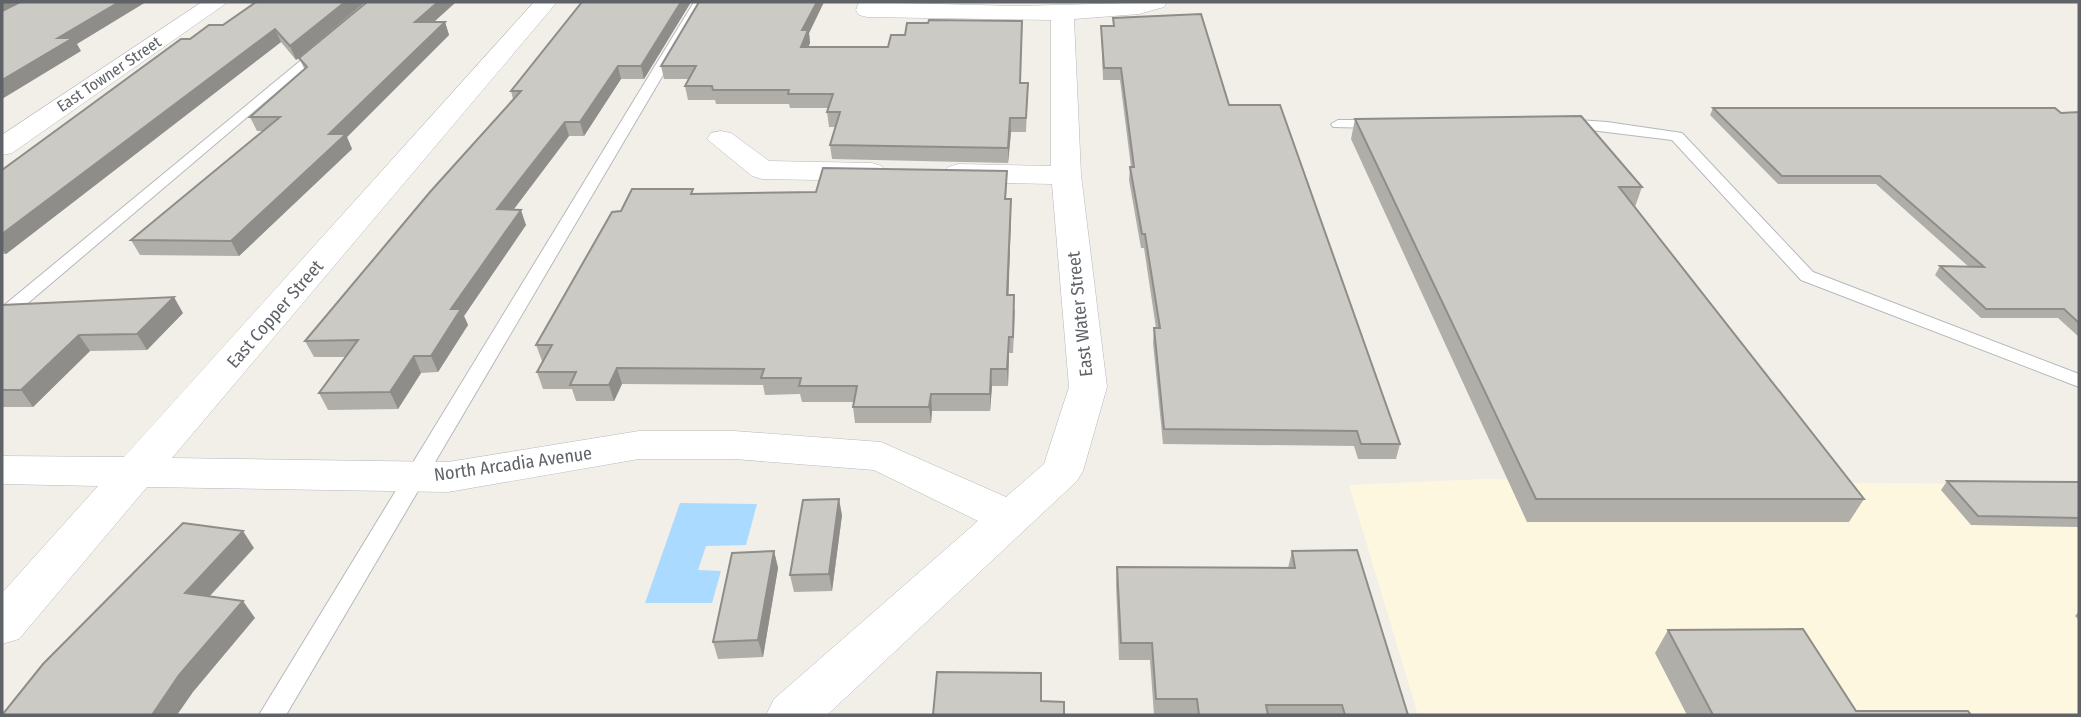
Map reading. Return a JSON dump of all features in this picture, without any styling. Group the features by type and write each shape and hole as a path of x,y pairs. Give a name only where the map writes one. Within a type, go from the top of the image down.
{"street":[{"name":"East Towner Street","path":"2,147 217,2"},
{"name":"East Copper Street","path":"2,625 546,2"},
{"path":"870,2 867,10 1062,12 1124,10 1156,2"},
{"name":"East Water Street","path":"792,715 1062,471 1088,387 1066,175 1062,12"},
{"path":"721,139 762,170 1066,175"},
{"name":"North Arcadia Avenue","path":"2,470 448,477 639,445 734,445 881,456 1009,517"}],"lane":[{"path":"272,715 700,2"},
{"path":"2,316 333,38"},
{"path":"1338,124 1394,123"},
{"path":"1545,123 1607,126 1677,136 1807,276 2079,381"}],"shaded area":[{"path":"1484,479 2079,485 2079,715 1418,715 1349,485"}],"water":[{"path":"680,503 757,504 746,545 706,546 698,570 721,571 712,603 645,603"}],"building":[{"path":"20,2 119,2 58,38 73,38 2,80 2,11"},
{"path":"256,2 345,2 290,46 275,29 2,234 2,170 181,39 190,39 209,25 223,25"},
{"path":"367,2 438,2 415,22 445,22 329,134 346,134 231,241 131,240 280,117 250,117 307,67 299,58"},
{"path":"582,2 681,2 641,66 618,66 580,122 565,122 497,209 521,210 451,309 461,309 431,356 414,356 390,392 319,393 358,340 305,341 430,192 521,91 511,91"},
{"path":"699,2 817,2 802,30 808,30 801,47 888,47 891,35 905,35 907,23 928,23 929,20 1022,21 1020,83 1028,83 1026,118 1010,118 1008,148 830,145 840,112 827,112 833,94 788,94 789,90 713,90 712,86 685,86 696,66 661,66"},
{"path":"1201,14 1229,105 1280,105 1400,444 1361,444 1357,431 1164,429 1154,328 1160,328 1145,234 1142,234 1130,167 1134,167 1121,68 1104,68 1101,26 1114,26 1113,18"},
{"path":"1713,108 2055,108 2061,113 2079,112 2079,323 2064,309 1986,309 1940,266 1984,267 1880,176 1782,176"},
{"path":"1581,116 1642,187 1619,187 1864,499 1536,499 1355,119"},
{"path":"823,168 1007,171 1005,199 1011,199 1007,295 1014,295 1013,337 1009,337 1007,369 991,369 990,394 931,394 929,407 853,407 857,386 799,386 801,378 761,378 764,369 617,368 609,385 570,385 576,372 537,372 552,345 536,345 612,212 621,211 632,189 693,189 691,194 816,192"},
{"path":"174,297 137,334 79,335 21,390 2,390 2,305"},
{"path":"1947,481 2079,482 2079,518 1978,516"},
{"path":"839,499 829,574 790,575 803,500"},
{"path":"183,523 243,531 185,593 243,601 179,675 152,715 2,715 43,664"},
{"path":"1357,550 1408,715 1345,715 1342,705 1266,705 1268,715 1199,715 1197,699 1156,699 1152,643 1121,643 1117,567 1295,568 1292,551"},
{"path":"774,551 758,640 713,642 732,553"},
{"path":"1803,629 1856,711 1968,711 1971,715 1713,715 1668,630"},
{"path":"937,672 1041,673 1041,701 1064,702 1064,715 933,715"}]}
